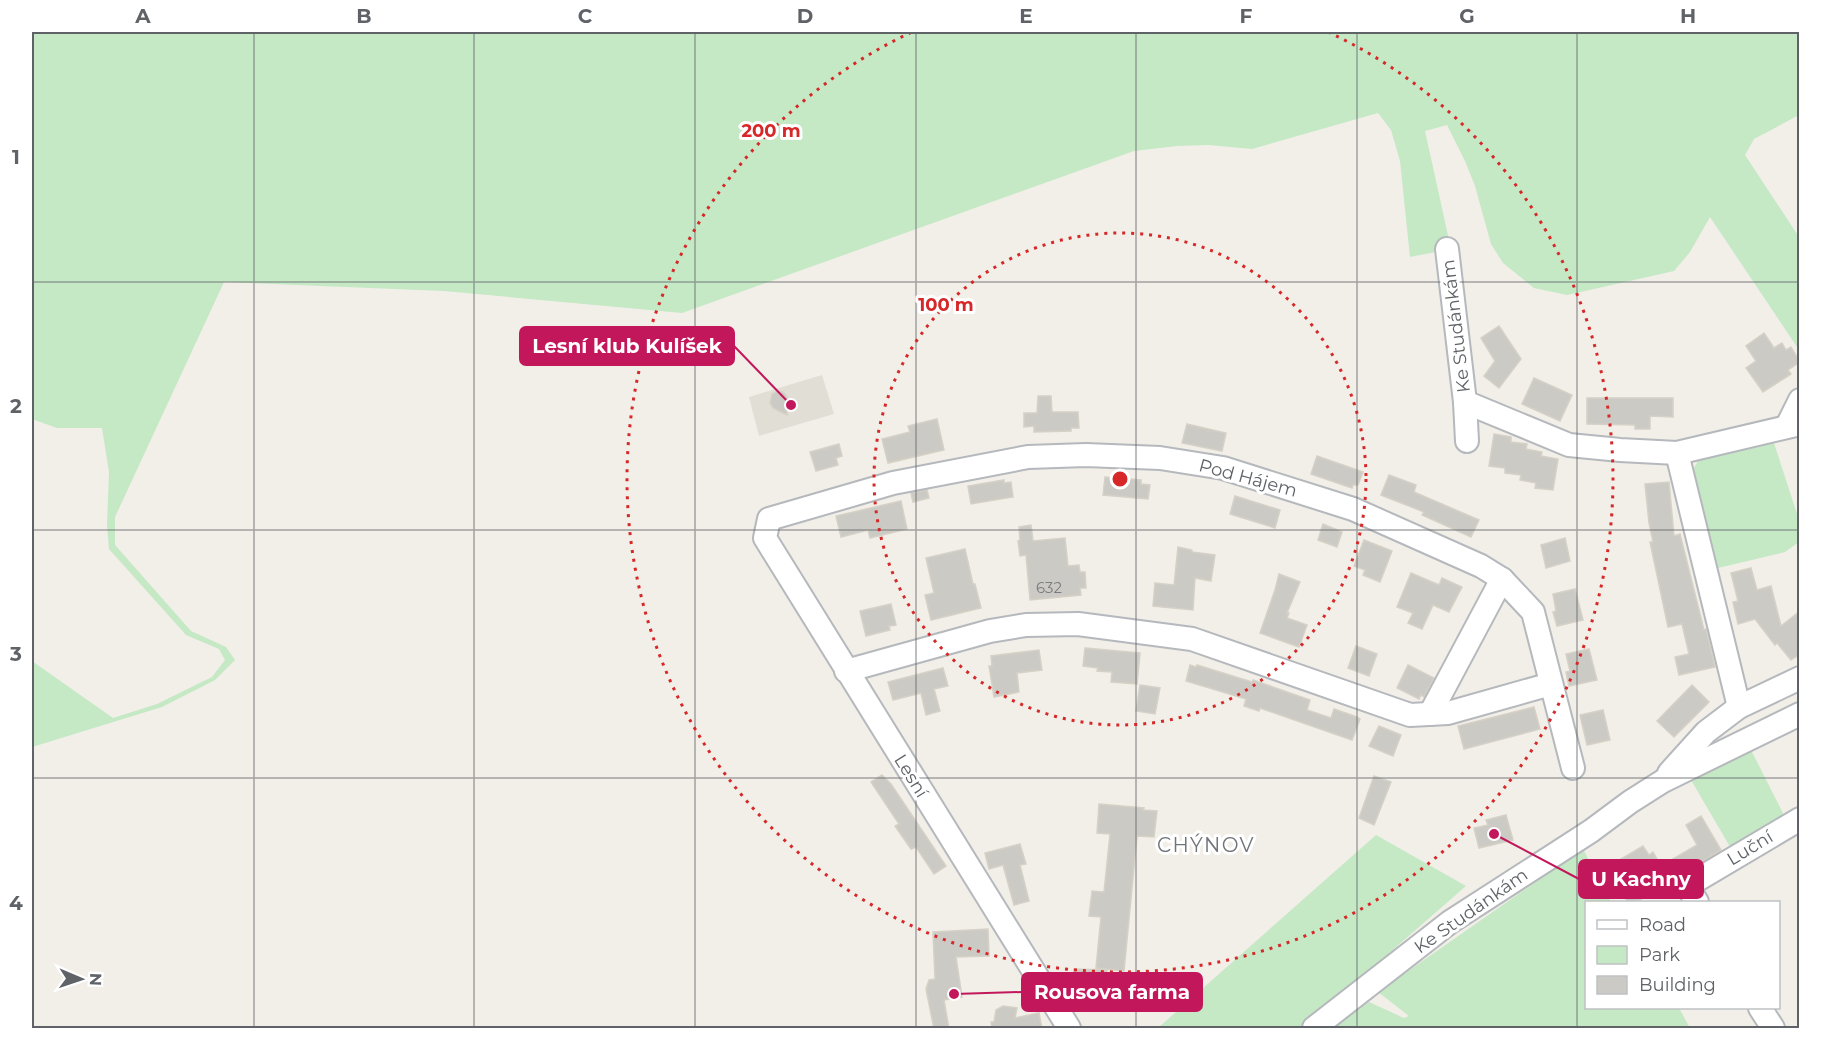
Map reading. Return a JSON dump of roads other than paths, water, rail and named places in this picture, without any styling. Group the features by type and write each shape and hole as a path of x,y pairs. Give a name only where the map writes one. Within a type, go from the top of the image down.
{"street":[{"name":"Ke Studánkám","path":"1447,249 1466,402 1467,441"},
{"name":"Ke Studánkám","path":"1466,402 1569,445 1677,453 1793,425 1800,400"},
{"path":"1677,453 1740,706"},
{"name":"Pod Hájem","path":"768,519 893,483 1028,457 1086,454 1160,458 1223,468 1353,509 1481,566 1502,579 1533,612 1573,768"},
{"name":"Lesní","path":"768,519 765,538 1069,1029"},
{"path":"1430,714 1502,579"},
{"path":"846,671 990,631 1026,625 1077,624 1192,639 1410,715 1448,713 1551,684"},
{"name":"Ke Studánkám","path":"1663,781 1706,732 1740,706 1800,678"},
{"name":"Ke Studánkám","path":"1314,1029 1450,922 1591,831 1630,802 1663,781 1800,714"},
{"name":"Luční","path":"1696,901 1687,886 1800,819"},
{"path":"1761,1009 1773,1029"}],"place":[{"name":"Lesní klub Kulíšek","path":"791,405"},
{"name":"U Kachny","path":"1494,834"},
{"name":"Rousova farma","path":"954,994"}],"district":[{"name":"CHÝNOV","path":"1206,845"}]}
